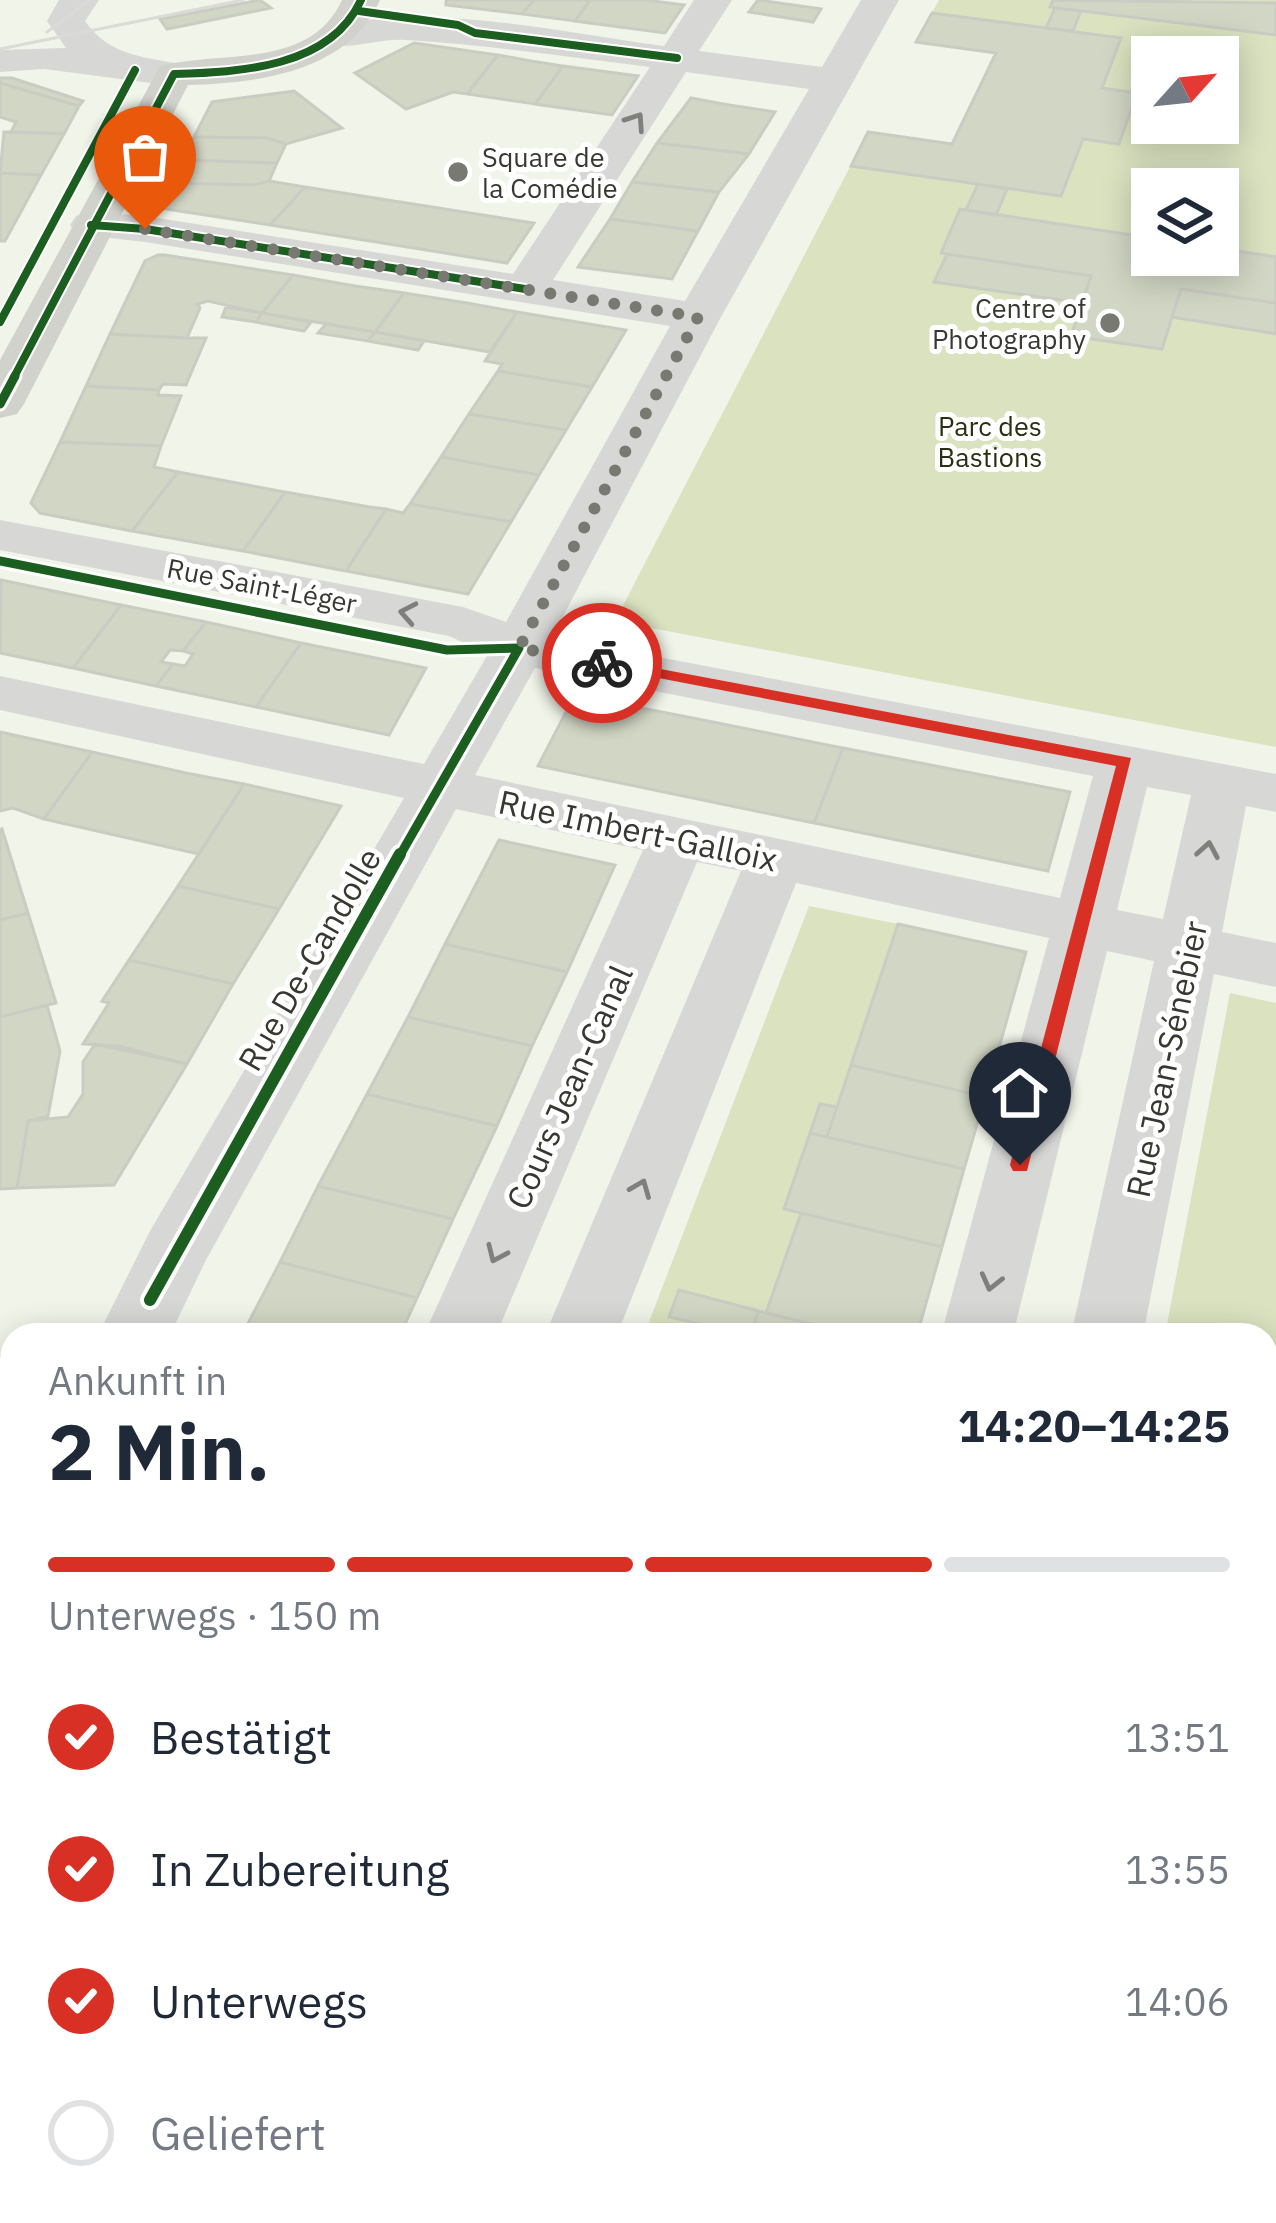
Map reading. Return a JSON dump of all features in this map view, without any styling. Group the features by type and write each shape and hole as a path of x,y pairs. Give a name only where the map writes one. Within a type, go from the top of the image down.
{"main road":[{"path":"0,404 174,74 269,64 336,36 354,20 362,0"}],"street":[{"path":"525,289 713,0"},
{"name":"Rue De-Candolle","path":"140,1323 186,1230 519,648 698,317 880,0"},
{"path":"74,14 110,64"},
{"path":"336,36 420,28 834,80"},
{"path":"2,61 44,57 174,74"},
{"path":"91,225 145,229 698,317"},
{"name":"Rue Saint-Léger","path":"0,535 463,623 519,648 1249,788"},
{"name":"Rue Imbert-Galloix","path":"0,693 1276,965"},
{"path":"980,1323 1125,762"},
{"name":"Rue Jean-Sénebier","path":"1110,1323 1191,947 1249,788"},
{"name":"Cours Jean-Canal","path":"465,1323 677,839"},
{"path":"586,1323 775,860"}],"green space":[{"name":"Parc des Bastions","path":"939,0 1276,0 1276,747 615,621 868,132 953,143 995,54 916,42"},
{"path":"809,906 898,924 766,1313 759,1312 755,1323 649,1323"},
{"path":"1230,993 1276,1003 1276,1323 1167,1323"}],"building":[{"path":"260,0 271,8 167,29 160,19"},
{"path":"446,0 534,0 522,14 446,5"},
{"path":"534,0 590,0 575,21 522,14"},
{"path":"590,0 684,5 665,33 575,21"},
{"path":"758,0 821,9 813,22 749,12"},
{"path":"1053,0 1276,3 1276,35 1050,7"},
{"path":"1055,8 1081,11 1073,31 1046,28"},
{"path":"932,13 1121,38 1102,88 1131,92 1131,110 1119,144 1083,139 1061,196 851,166 868,132 952,144 996,53 916,42"},
{"path":"414,43 498,55 467,94 453,92 406,109 355,73"},
{"path":"498,55 563,66 535,104 467,94"},
{"path":"563,66 638,76 612,115 535,104"},
{"path":"0,78 83,101 79,106 0,83"},
{"path":"0,83 79,106 64,134 11,132 16,122 0,117"},
{"path":"294,91 342,128 286,144 267,138 194,137 212,102"},
{"path":"691,98 775,112 749,154 657,143"},
{"path":"4,132 64,134 41,175 0,173"},
{"path":"194,137 267,138 286,144 277,163 183,160"},
{"path":"657,143 749,154 719,192 632,182"},
{"path":"183,160 277,163 269,181 253,185 172,183"},
{"path":"0,173 41,175 5,241 0,241"},
{"path":"269,181 305,187 270,225 160,208 172,183 253,185"},
{"path":"632,182 719,192 698,231 610,219"},
{"path":"978,184 1007,189 996,215 966,210"},
{"path":"305,187 534,223 507,263 270,225"},
{"path":"960,209 1131,235 1131,276 1239,276 1239,251 1276,257 1276,303 1181,289 1162,349 1071,336 1091,276 941,253"},
{"path":"610,219 698,231 672,279 578,267"},
{"path":"947,254 1091,276 1082,303 934,282"},
{"path":"158,255 293,275 262,313 208,301 197,304 200,308 187,338 110,334 145,261"},
{"path":"293,275 404,293 375,332 262,313"},
{"path":"1181,289 1276,303 1276,334 1172,317"},
{"path":"404,293 517,312 490,352 375,332"},
{"path":"226,307 262,313 256,322 222,317"},
{"path":"517,312 626,330 592,387 498,371 502,364 485,361"},
{"path":"262,313 311,322 304,331 256,322"},
{"path":"326,324 375,332 368,341 318,333"},
{"path":"375,332 424,341 418,350 368,341"},
{"path":"110,334 206,338 186,385 163,384 159,390 86,386"},
{"path":"498,371 592,387 566,430 469,414"},
{"path":"86,386 159,390 158,395 181,396 161,446 60,442"},
{"path":"469,414 566,430 539,475 441,457"},
{"path":"60,442 161,446 154,467 178,472 132,531 40,513 31,503"},
{"path":"441,457 539,475 511,522 410,504"},
{"path":"178,472 285,492 243,551 132,531"},
{"path":"285,492 386,509 346,571 243,551"},
{"path":"410,504 511,522 468,594 346,571 386,509 403,513"},
{"path":"1,580 121,605 73,668 0,653"},
{"path":"121,605 206,622 183,651 170,650 161,662 173,664 156,686 73,668"},
{"path":"206,622 301,643 256,707 156,686 173,664 185,666 193,654 183,651"},
{"path":"301,643 426,668 389,735 256,707"},
{"path":"575,695 843,748 814,823 538,766"},
{"path":"0,732 92,752 44,819 13,808 0,811"},
{"path":"843,748 1070,792 1048,871 814,823"},
{"path":"92,752 244,784 199,854 44,819"},
{"path":"244,784 341,806 279,909 178,886"},
{"path":"0,830 28,913 0,920"},
{"path":"499,840 615,865 567,972 445,944"},
{"path":"178,886 279,909 233,984 129,960"},
{"path":"28,913 56,1003 0,1017 0,920"},
{"path":"898,924 1026,952 985,1097 851,1065"},
{"path":"445,944 567,972 532,1046 408,1017"},
{"path":"129,960 233,984 187,1064 119,1046 83,1044 109,1003 102,1001"},
{"path":"47,1005 60,1051 48,1116 28,1121 17,1188 0,1189 0,1017"},
{"path":"408,1017 532,1046 497,1126 367,1094"},
{"path":"95,1044 187,1064 114,1185 17,1188 28,1121 68,1117 83,1094 83,1062"},
{"path":"851,1065 985,1097 964,1169 827,1137"},
{"path":"367,1094 497,1126 453,1219 318,1186"},
{"path":"820,1104 837,1107 827,1137 810,1133"},
{"path":"810,1133 964,1169 942,1247 784,1209"},
{"path":"318,1186 453,1219 417,1298 280,1262"},
{"path":"801,1213 942,1247 920,1323 807,1323 766,1313"},
{"path":"280,1262 417,1298 406,1323 248,1323"},
{"path":"679,1290 759,1311 754,1323 696,1323 669,1317"},
{"path":"759,1311 807,1323 754,1323"}],"tram line":[{"path":"47,32 90,0"},
{"path":"0,49 243,0"}],"cycle path":[{"path":"0,404 174,74 253,67 310,52 351,22 361,0"},
{"path":"359,11 458,25 475,33 677,58"},
{"path":"0,322 135,70"},
{"path":"91,225 145,229 525,289"},
{"path":"0,561 447,650 519,648"},
{"path":"150,1300 519,648"}],"way so far":[{"path":"145,229 698,317 519,648 602,663"}],"place":[{"name":"Square de la Comédie","path":"458,172"},
{"name":"Centre of Photography","path":"1110,323"}],"route":[{"path":"602,663 1125,762 1020,1165"}]}
